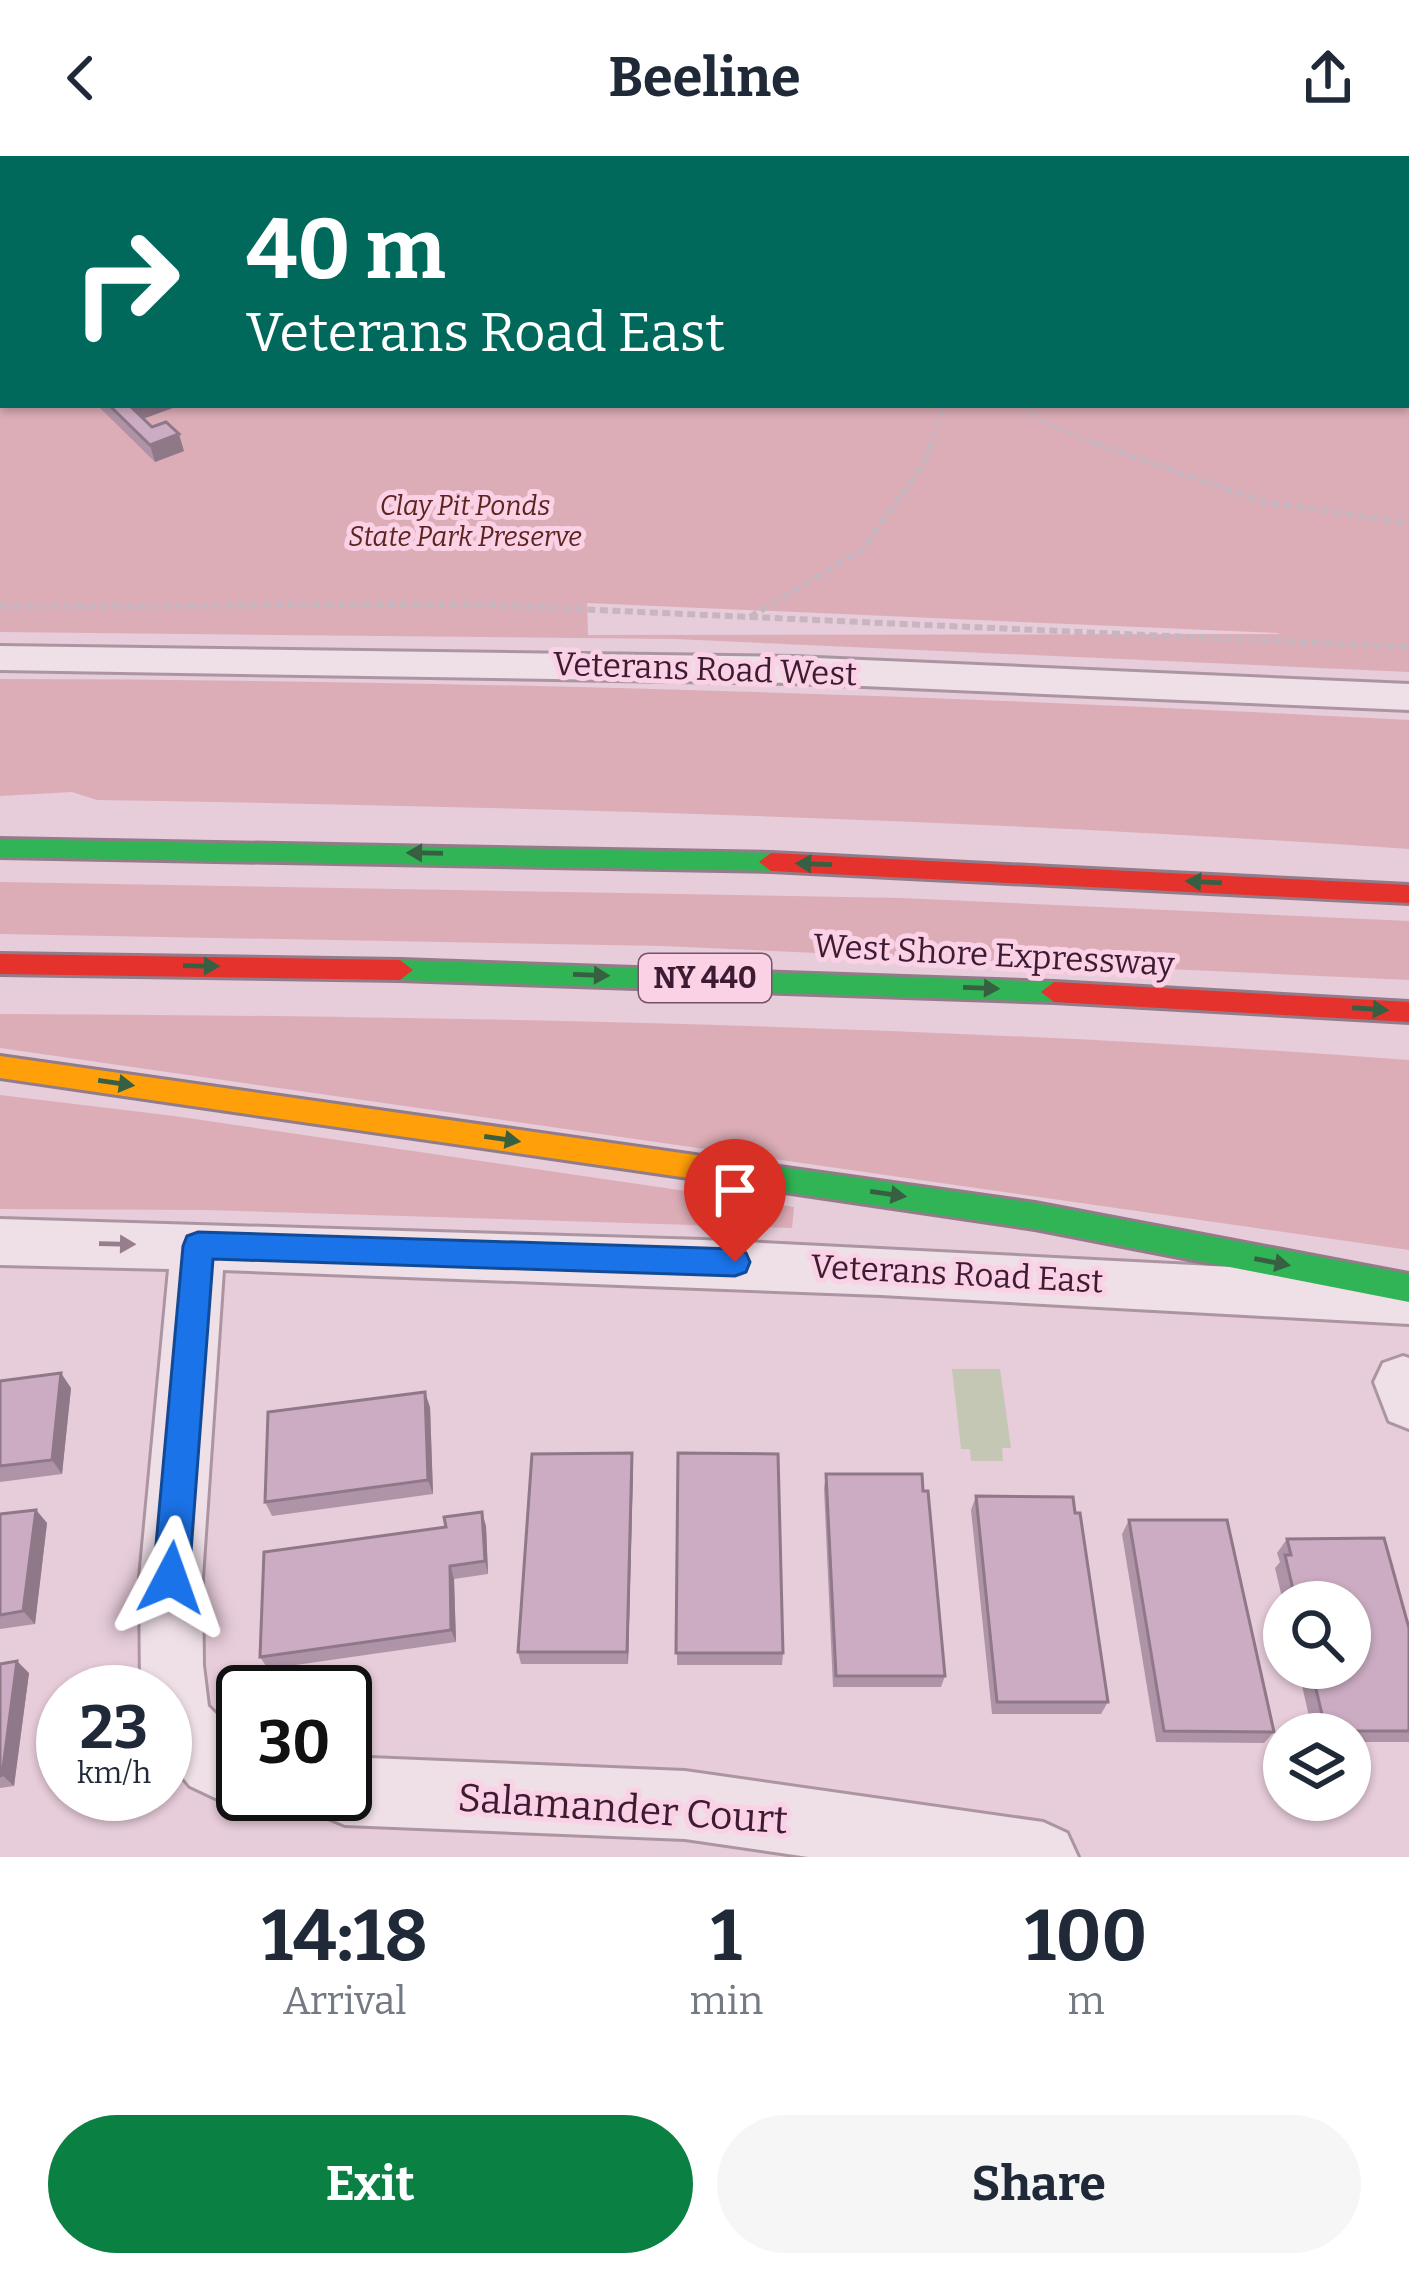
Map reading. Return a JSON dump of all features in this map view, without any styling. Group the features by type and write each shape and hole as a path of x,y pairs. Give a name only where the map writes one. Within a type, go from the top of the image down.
{"highway":[{"path":"0,846 775,862 1409,894"},
{"name":"West Shore Expressway","path":"0,964 798,981 1409,1012"},
{"path":"0,1066 989,1209 1409,1288"}],"street":[{"name":"Veterans Road West","path":"0,658 794,670 1409,697"},
{"name":"Veterans Road East","path":"0,1242 821,1266 1409,1300"},
{"path":"198,1246 170,1597 171,1665 177,1720 216,1763"},
{"name":"Salamander Court","path":"372,1792 685,1805 1043,1857"}],"path":[{"path":"750,617 863,549 925,462 943,408"},
{"path":"1027,408 1039,420 1188,483 1265,506 1409,523"},
{"path":"0,607 466,604 1409,646"}],"green space":[{"name":"Clay Pit Ponds State Park Preserve","path":"0,408 1409,408 1409,672 675,639 0,632","holes":["587,603 1278,633 588,635"]},
{"path":"0,679 705,690 1409,720 1409,849 753,816 97,800 72,792 0,796"},
{"path":"0,882 901,898 1409,921 1409,980 663,946 0,934"},
{"path":"0,1014 705,1025 1057,1038 1409,1060 1409,1250 0,1048"},
{"path":"0,1095 794,1207 792,1228 206,1210 0,1209"}],"shaded area":[{"path":"952,1369 1000,1369 1011,1448 1002,1448 1003,1461 971,1461 970,1449 961,1449"}],"building":[{"path":"112,408 132,408 152,427 166,422 179,434 150,445"},
{"path":"61,1373 52,1460 0,1466 0,1381"},
{"path":"425,1392 428,1480 265,1502 268,1412"},
{"path":"632,1453 627,1652 518,1652 532,1454"},
{"path":"678,1453 778,1454 783,1653 676,1653"},
{"path":"826,1474 922,1474 923,1491 928,1491 945,1676 836,1676"},
{"path":"976,1496 1073,1497 1075,1513 1080,1513 1108,1702 997,1702"},
{"path":"36,1510 23,1611 0,1615 0,1514"},
{"path":"482,1512 485,1561 450,1566 451,1630 260,1657 264,1552 446,1527 444,1517"},
{"path":"1129,1520 1227,1520 1270,1713 1263,1713 1263,1732 1164,1731"},
{"path":"1384,1538 1409,1628 1409,1731 1371,1731 1371,1713 1322,1713 1316,1689 1371,1689 1371,1581 1291,1581 1287,1539"},
{"path":"17,1661 2,1775 0,1776 0,1664"}],"traffic: fast":[{"path":"0,848 771,862"},
{"path":"400,970 1054,992"},
{"path":"716,1170 1035,1216 1409,1288"}],"traffic: slow":[{"path":"0,1067 716,1170"}],"traffic: jam":[{"path":"771,862 1409,894"},
{"path":"0,964 400,970"},
{"path":"1054,992 1409,1012"}],"route":[{"path":"171,1578 198,1246 735,1262"}]}
